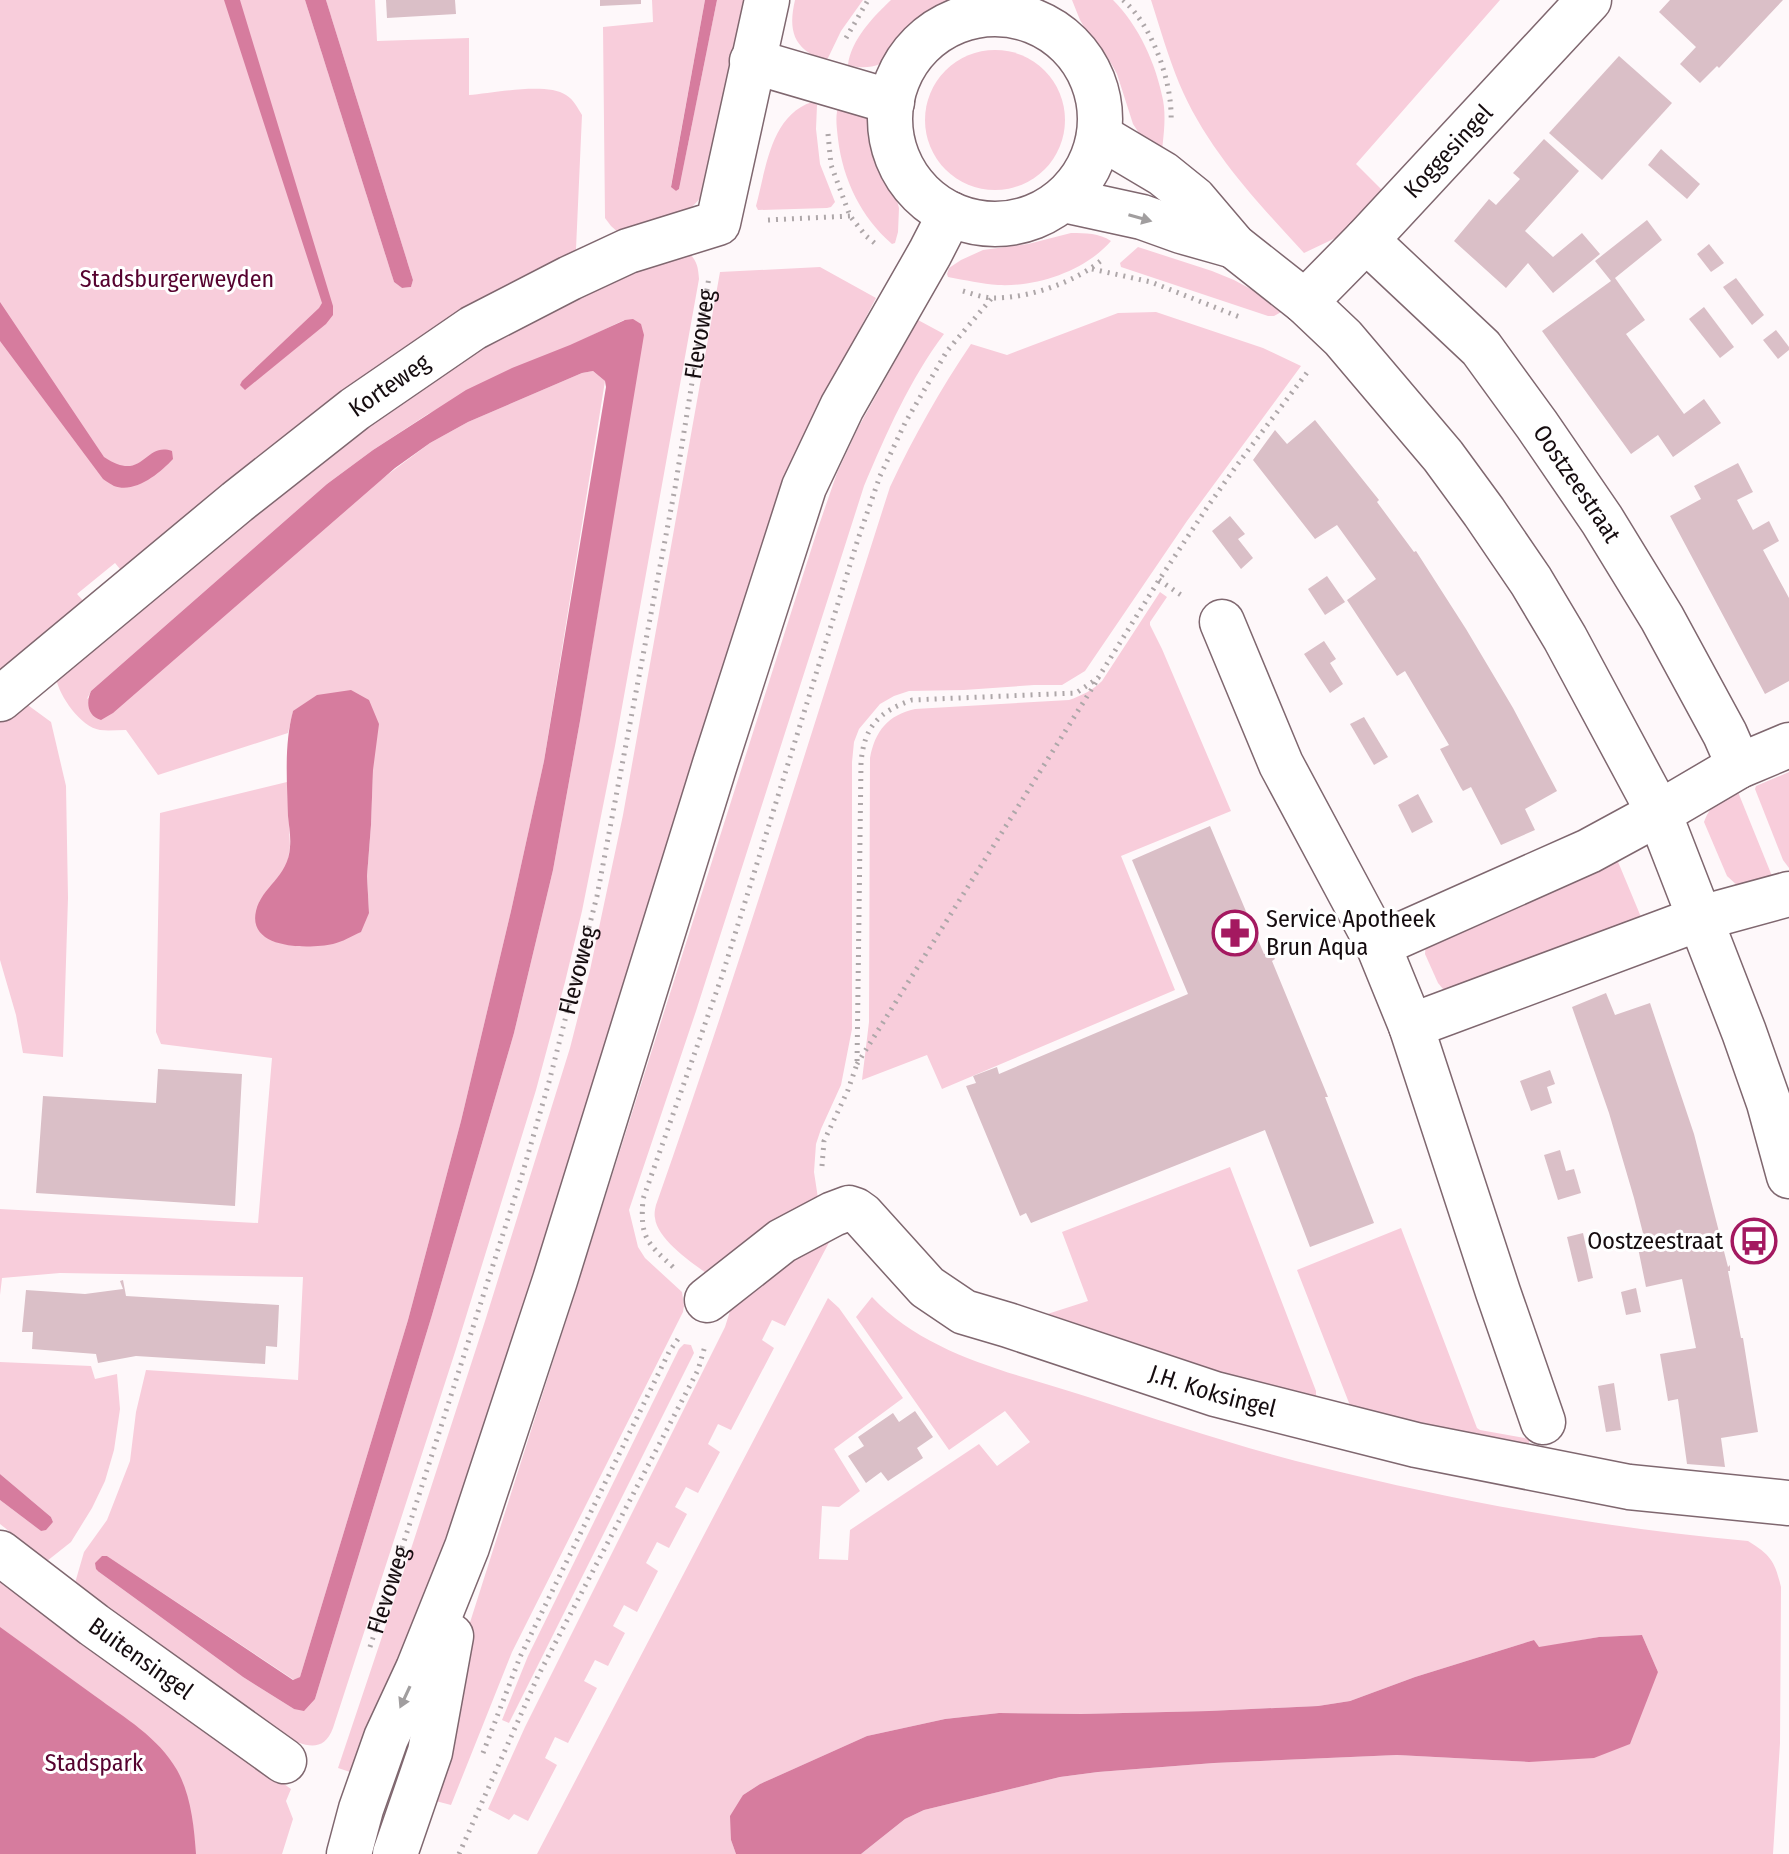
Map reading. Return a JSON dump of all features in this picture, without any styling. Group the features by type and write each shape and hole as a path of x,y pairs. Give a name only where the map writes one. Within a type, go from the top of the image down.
{"street":[{"path":"718,223 767,0"},
{"name":"Koggesingel","path":"1305,302 1589,0"},
{"path":"982,8 1027,19 1046,14 1084,63 1095,86 1100,110 1099,136 1093,160 1064,200 1042,214 1018,222 991,224 950,214 922,195 906,175 895,152 890,127 892,102 900,76 913,53 932,35 982,8"},
{"path":"752,61 892,102"},
{"path":"1099,136 1163,174 1194,199 1234,246 1305,302 1343,338 1443,456 1492,523 1565,638 1659,813 1769,1103 1789,1176"},
{"path":"1064,200 1142,217 1234,246"},
{"path":"349,1854 386,1738 418,1669 467,1547 555,1280 804,487 842,407 950,214"},
{"name":"Korteweg","path":"0,699 248,493 355,409 473,328 628,251 718,223"},
{"name":"Oostzeestraat","path":"1366,240 1481,348 1537,425 1602,520 1662,618 1739,766"},
{"path":"1222,622 1281,764 1378,945 1411,1026 1543,1422"},
{"path":"1378,945 1589,851 1739,766 1789,745"},
{"path":"1411,1026 1701,918 1789,894"},
{"name":"J.H. Koksingel","path":"833,1214 849,1208 855,1210 927,1287 964,1312 1215,1394 1416,1445 1629,1487 1789,1503"},
{"path":"707,1300 782,1241 833,1214"},
{"path":"395,1854 430,1752 467,1547"},
{"name":"Buitensingel","path":"0,1553 94,1625 284,1761"}],"path":[{"path":"467,1854 460,1852 538,1676 698,1370 708,1336 707,1300 651,1247 641,1220 643,1199 722,976 880,476 905,423 947,351 991,299 942,285 888,255 866,236 850,216 831,165 828,122 832,85 844,41 868,0"},
{"path":"718,223 850,216"},
{"name":"Flevoweg","path":"367,1654 522,1175 597,896 675,488 718,223"},
{"path":"1091,269 1151,282 1245,319"},
{"path":"833,1214 822,1180 821,1159 824,1141 857,1064 1159,580 1237,465 1313,364 1343,338"},
{"path":"857,1064 861,763 868,732 885,713 912,700 1076,693 1098,678"},
{"path":"479,1764 520,1657 669,1352 707,1300"}],"green space":[{"name":"Stadsburgerweyden","path":"0,0 305,0 394,282 402,288 411,287 413,280 326,0 375,0 377,41 469,38 469,95 546,89 566,95 582,115 576,249 567,262 125,575 115,563 77,594 88,606 0,682"},
{"path":"652,0 705,0 671,186 676,191 679,189 717,0 756,0 710,188 691,208 620,234 605,218 603,27 653,22"},
{"path":"795,0 863,0 824,60 805,50 795,37 792,20"},
{"path":"891,0 950,0 919,25 885,62 867,67 848,65 858,38"},
{"path":"1072,0 1113,0 1138,34 1151,59 1163,100 1162,150 1143,139 1133,124 1117,74 1088,34"},
{"path":"1151,0 1500,0 1356,164 1382,190 1346,233 1304,253 1234,173 1203,130 1179,83"},
{"path":"995,50 1022,56 1044,71 1059,93 1065,120 1059,147 1044,169 1022,184 995,190 968,184 946,169 931,147 925,120 931,93 946,71 968,56"},
{"path":"812,102 817,105 820,164 835,202 827,208 758,210 756,206 767,161 778,132 798,109"},
{"path":"838,107 866,117 877,133 899,208 895,243 892,244 871,222 849,183 840,154 836,119"},
{"path":"1071,233 1097,235 1111,241 1088,261 1044,280 998,285 948,277 949,268 983,250 1028,244"},
{"path":"1138,247 1234,280 1282,306 1283,311 1268,316 1121,267 1120,263"},
{"path":"688,252 696,264 699,279 615,746 582,911 536,1090 333,1728 324,1742 305,1745 283,1736 75,1583 84,1552 107,1520 130,1461 136,1412 146,1370 298,1380 303,1277 60,1273 2,1278 0,1295 0,1209 258,1223 272,1058 161,1044 156,1032 160,813 287,782 290,846 287,866 259,902 369,913 367,876 373,770 293,711 288,733 158,775 126,730 100,730 79,717 66,702 56,678 64,667 440,367 621,270","holes":["624,320 605,567 553,870 514,1033 315,1699 294,1709 243,1677 99,1572 107,1556 294,1680 300,1677 408,1320 461,1121 511,911 544,761 605,381 593,371 582,373 468,422 430,443 87,699 91,691 327,484 373,450 428,414"]},
{"path":"820,267 876,298 804,436 440,1571 359,1775 338,1768 486,1318 570,1048 590,970 623,815 720,272"},
{"path":"1156,312 1263,348 1301,366 1187,521 1085,671 1062,685 909,691 880,704 859,729 852,762 852,1029 841,1085 816,1144 814,1172 819,1205 709,1275 676,1250 662,1234 655,1218 656,1207 747,936 890,487 928,414 971,344 1007,355 1118,313"},
{"path":"918,320 944,334 910,388 864,486 629,1210 638,1247 645,1258 682,1292 683,1312 512,1652 451,1805 428,1799 466,1635 818,528 837,473 858,428"},
{"path":"1160,592 1167,597 1150,625 1231,811 1121,856 1175,990 942,1089 927,1055 862,1080 869,1022 870,758 879,732 897,715 915,709 1069,700 1082,695 1102,681"},
{"path":"25,703 51,722 66,786 68,898 63,1057 23,1053 0,960 0,720"},
{"path":"1789,772 1789,868 1755,789"},
{"path":"1738,792 1772,876 1739,887 1727,876 1704,822 1717,802"},
{"path":"1616,857 1641,917 1459,991 1443,989 1438,983 1425,954 1426,942"},
{"path":"1230,1167 1316,1391 1312,1401 1038,1317 1088,1301 1062,1232"},
{"path":"1401,1228 1477,1428 1530,1439 1528,1446 1351,1408 1297,1270"},
{"path":"834,1233 785,1326 772,1320 762,1340 774,1348 731,1430 718,1424 708,1444 720,1452 698,1493 686,1487 675,1507 687,1514 669,1548 657,1542 646,1563 658,1571 637,1612 624,1605 613,1626 625,1633 608,1666 595,1660 584,1681 597,1688 568,1743 555,1737 545,1758 557,1765 528,1821 514,1814 509,1820 488,1809 525,1727 725,1327 731,1308 739,1295"},
{"path":"872,1297 919,1334 973,1360 1262,1452 1373,1480 1532,1512 1640,1529 1748,1541 1771,1560 1781,1587 1780,1743 1773,1854 861,1854 905,1819 924,1810 1060,1777 1214,1763 1397,1755 1529,1762 1658,1672 1642,1635 1599,1637 1538,1648 1534,1640 1350,1701 1318,1706 1081,1714 999,1713 945,1719 867,1736 760,1784 743,1795 731,1840 736,1854 537,1854 828,1298 839,1308 903,1398 834,1449 860,1491 839,1507 822,1506 819,1559 848,1560 850,1530 979,1444 997,1466 1030,1442 1005,1411 949,1450 856,1317"},
{"path":"684,1344 691,1345 694,1353 509,1723 502,1720 528,1656"},
{"path":"0,1362 91,1366 95,1379 117,1374 120,1409 114,1450 105,1481 71,1542 47,1561 0,1524 0,1500 41,1531 53,1522 0,1474"},
{"name":"Stadspark","path":"0,1575 92,1646 291,1789 286,1801 293,1819 282,1854 0,1854"}],"shaded area":[{"path":"224,0 240,0 333,306 333,315 326,324 245,390 240,385 242,381 322,303"},
{"path":"305,0 326,0 413,280 411,287 402,288 394,282"},
{"path":"705,0 717,0 679,189 676,191 671,187"},
{"path":"0,302 104,457 128,466 163,449 172,451 173,459 138,485 122,488 103,479 0,341"},
{"path":"633,319 641,324 644,335 580,721 553,870 514,1033 315,1699 304,1711 294,1709 243,1677 99,1572 95,1563 102,1556 107,1556 293,1680 300,1677 408,1320 461,1121 511,911 544,761 605,381 593,371 582,373 468,422 430,443 395,468 113,713 101,720 96,718 89,708 89,695 327,484 373,450 466,390"},
{"path":"351,690 369,700 379,724 367,876 369,913 361,932 340,942 322,946 282,944 261,933 256,924 256,911 288,858 287,763 293,711 317,695"},
{"path":"0,1474 51,1517 53,1522 46,1530 41,1531 0,1500"},
{"name":"Stadspark","path":"0,1627 129,1720 169,1758 189,1800 196,1854 0,1854"},
{"path":"1642,1635 1658,1672 1630,1744 1594,1758 1529,1762 1397,1755 1214,1763 1098,1772 1060,1777 924,1810 905,1819 861,1854 736,1854 731,1840 730,1816 743,1795 760,1784 867,1736 945,1719 999,1713 1081,1714 1318,1706 1350,1701 1534,1640 1539,1647 1599,1637"}],"building":[{"path":"386,0 455,0 456,14 387,18"},
{"path":"600,0 641,0 641,4 600,6"},
{"path":"1670,0 1783,0 1719,68 1717,66 1700,83 1680,64 1696,47 1659,12"},
{"path":"1619,56 1672,103 1602,180 1549,133"},
{"path":"1544,139 1579,171 1525,231 1553,257 1582,233 1600,254 1553,293 1528,263 1506,288 1454,241 1489,199 1496,205 1520,179 1513,173"},
{"path":"1661,149 1700,184 1687,199 1648,165"},
{"path":"1647,220 1662,240 1615,278 1645,320 1626,334 1684,414 1704,399 1721,423 1673,457 1658,435 1631,454 1542,331 1611,281 1595,261"},
{"path":"1709,244 1724,263 1711,272 1697,254"},
{"path":"1736,278 1764,315 1752,325 1723,287"},
{"path":"1704,307 1734,347 1720,358 1689,319"},
{"path":"1776,330 1789,347 1778,359 1763,340"},
{"path":"1315,420 1416,551 1513,708 1557,791 1525,809 1535,830 1501,845 1471,787 1463,791 1461,788 1440,749 1449,745 1405,671 1397,676 1347,600 1376,579 1337,525 1315,539 1253,460 1275,430 1287,444"},
{"path":"1738,463 1753,492 1737,500 1753,530 1769,521 1779,541 1763,550 1789,598 1789,681 1765,694 1670,516 1701,499 1694,486"},
{"path":"1230,516 1245,534 1238,539 1253,558 1241,569 1212,531"},
{"path":"1327,576 1345,602 1325,615 1308,589"},
{"path":"1324,641 1336,659 1330,663 1343,684 1330,693 1304,654"},
{"path":"1364,717 1388,757 1374,765 1350,724"},
{"path":"1418,794 1433,822 1412,833 1398,805"},
{"path":"1210,826 1264,954 1271,951 1275,959 1272,961 1328,1097 1325,1097 1374,1223 1310,1247 1265,1130 1031,1223 1026,1213 1020,1216 966,1086 976,1083 973,1076 997,1067 999,1074 1188,994 1132,860"},
{"path":"1606,993 1615,1015 1650,1003 1694,1134 1728,1267 1730,1265 1728,1271 1743,1338 1758,1432 1721,1438 1725,1467 1687,1464 1678,1399 1668,1401 1660,1354 1696,1348 1682,1279 1646,1287 1637,1243 1645,1241 1634,1198 1609,1113 1572,1007"},
{"path":"158,1069 242,1074 235,1206 36,1193 43,1096 156,1103"},
{"path":"1550,1070 1555,1084 1547,1087 1552,1103 1531,1111 1520,1081"},
{"path":"1560,1150 1566,1171 1574,1169 1581,1193 1558,1200 1544,1155"},
{"path":"1583,1233 1593,1278 1578,1282 1567,1237"},
{"path":"123,1280 126,1296 279,1305 277,1347 266,1346 265,1364 136,1356 98,1363 96,1354 32,1349 33,1332 22,1332 26,1290 85,1294 123,1289 120,1281"},
{"path":"1636,1288 1641,1312 1626,1315 1621,1292"},
{"path":"1614,1383 1621,1430 1606,1432 1598,1386"},
{"path":"915,1411 933,1437 917,1448 923,1458 888,1481 881,1472 866,1483 848,1456 864,1446 858,1437 893,1413 899,1422"}],"place":[{"name":"Service Apotheek Brun Aqua","path":"1235,933"},
{"name":"Oostzeestraat","path":"1754,1241"}]}
